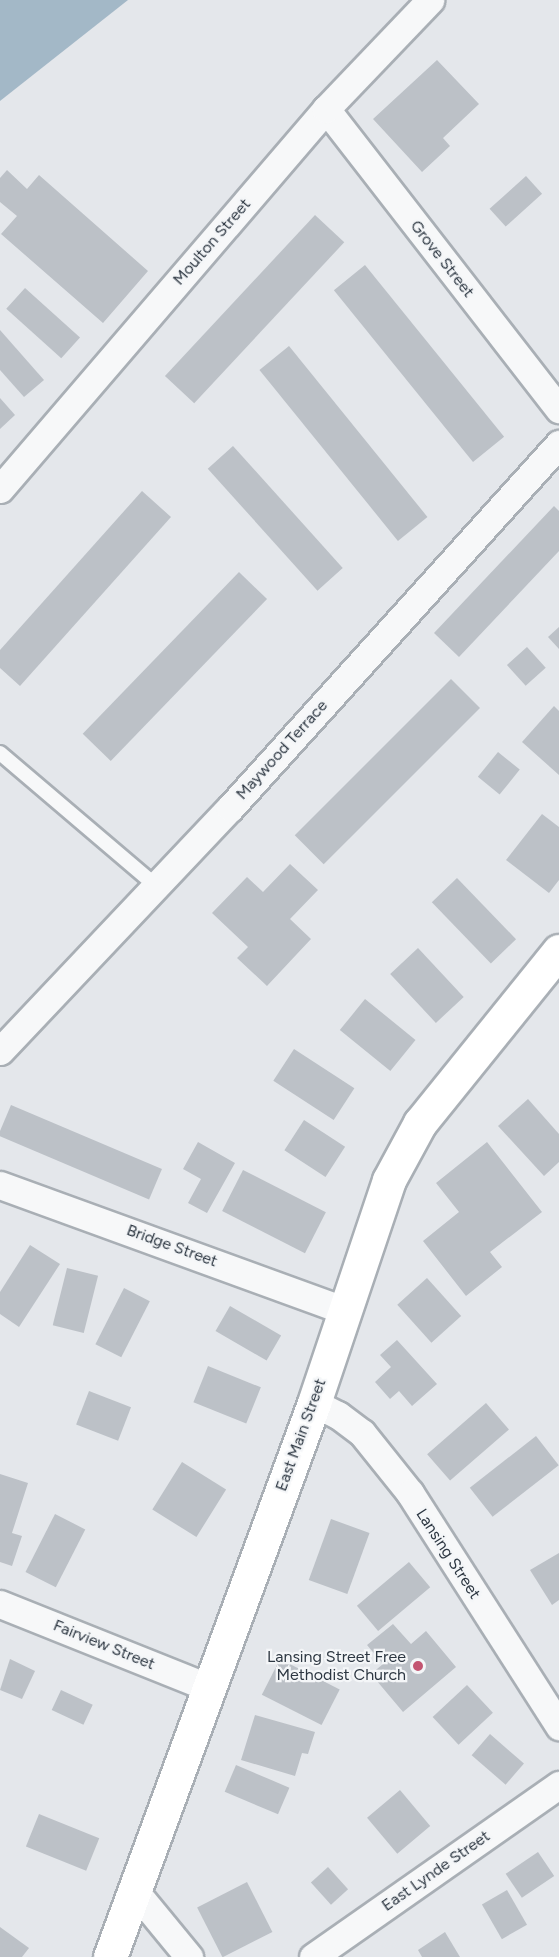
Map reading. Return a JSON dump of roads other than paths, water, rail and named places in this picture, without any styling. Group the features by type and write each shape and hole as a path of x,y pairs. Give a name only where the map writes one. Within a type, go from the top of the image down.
{"street":[{"name":"Moulton Street","path":"0,489 326,109 430,0"},
{"name":"Grove Street","path":"326,109 559,409"},
{"name":"Maywood Terrace","path":"0,1051 156,886 559,444"},
{"name":"East Main Street","path":"110,1957 314,1403 343,1310 389,1180 420,1123 559,951"},
{"name":"Bridge Street","path":"0,1185 343,1310"},
{"name":"Lansing Street","path":"314,1403 362,1433 410,1493 559,1726"},
{"name":"Fairview Street","path":"0,1604 208,1687"},
{"name":"East Lynde Street","path":"313,1957 559,1785"},
{"path":"134,1890 189,1957"}],"lane":[{"path":"0,753 156,886"}],"water":[{"path":"0,0 128,0 0,101"}],"place":[{"name":"Lansing Street Free Methodist Church","path":"418,1666"}]}
